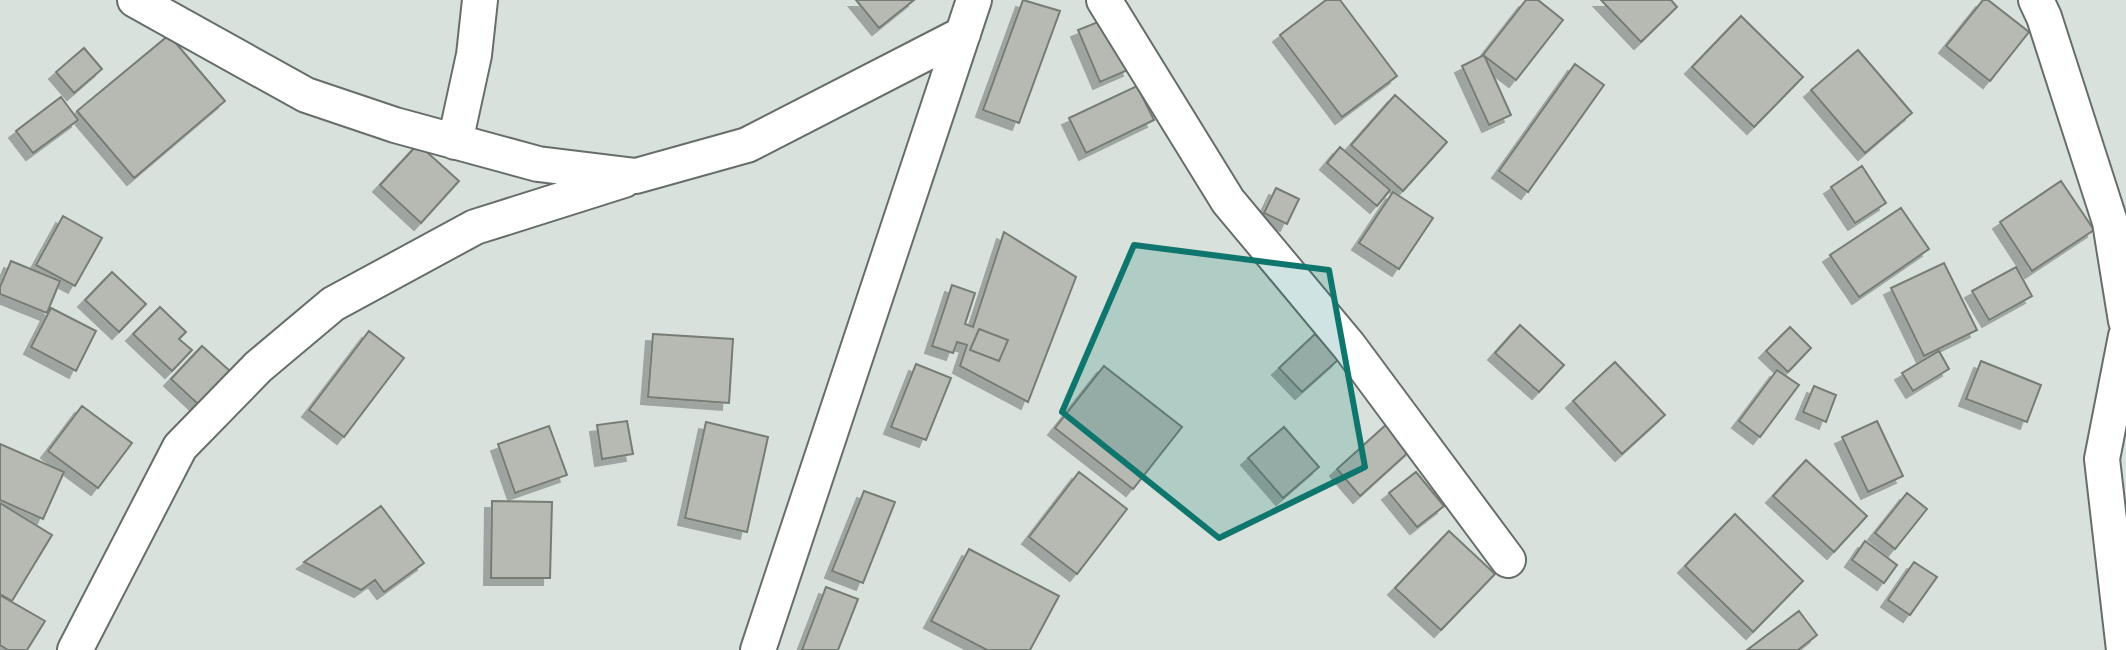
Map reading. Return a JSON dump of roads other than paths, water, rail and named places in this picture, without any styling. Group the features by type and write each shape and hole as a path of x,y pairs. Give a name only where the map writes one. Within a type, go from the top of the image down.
{"street":[{"path":"135,0 306,95 455,142 538,164 636,176"},
{"path":"455,142 474,55 480,0"},
{"path":"758,650 974,0"},
{"path":"1104,0 1228,201 1349,346 1508,560"},
{"path":"2036,0 2110,222 2126,321"},
{"path":"75,650 180,447 258,367 333,304 475,227 747,145 963,34"},
{"path":"2124,650 2102,459 2126,336"}]}
